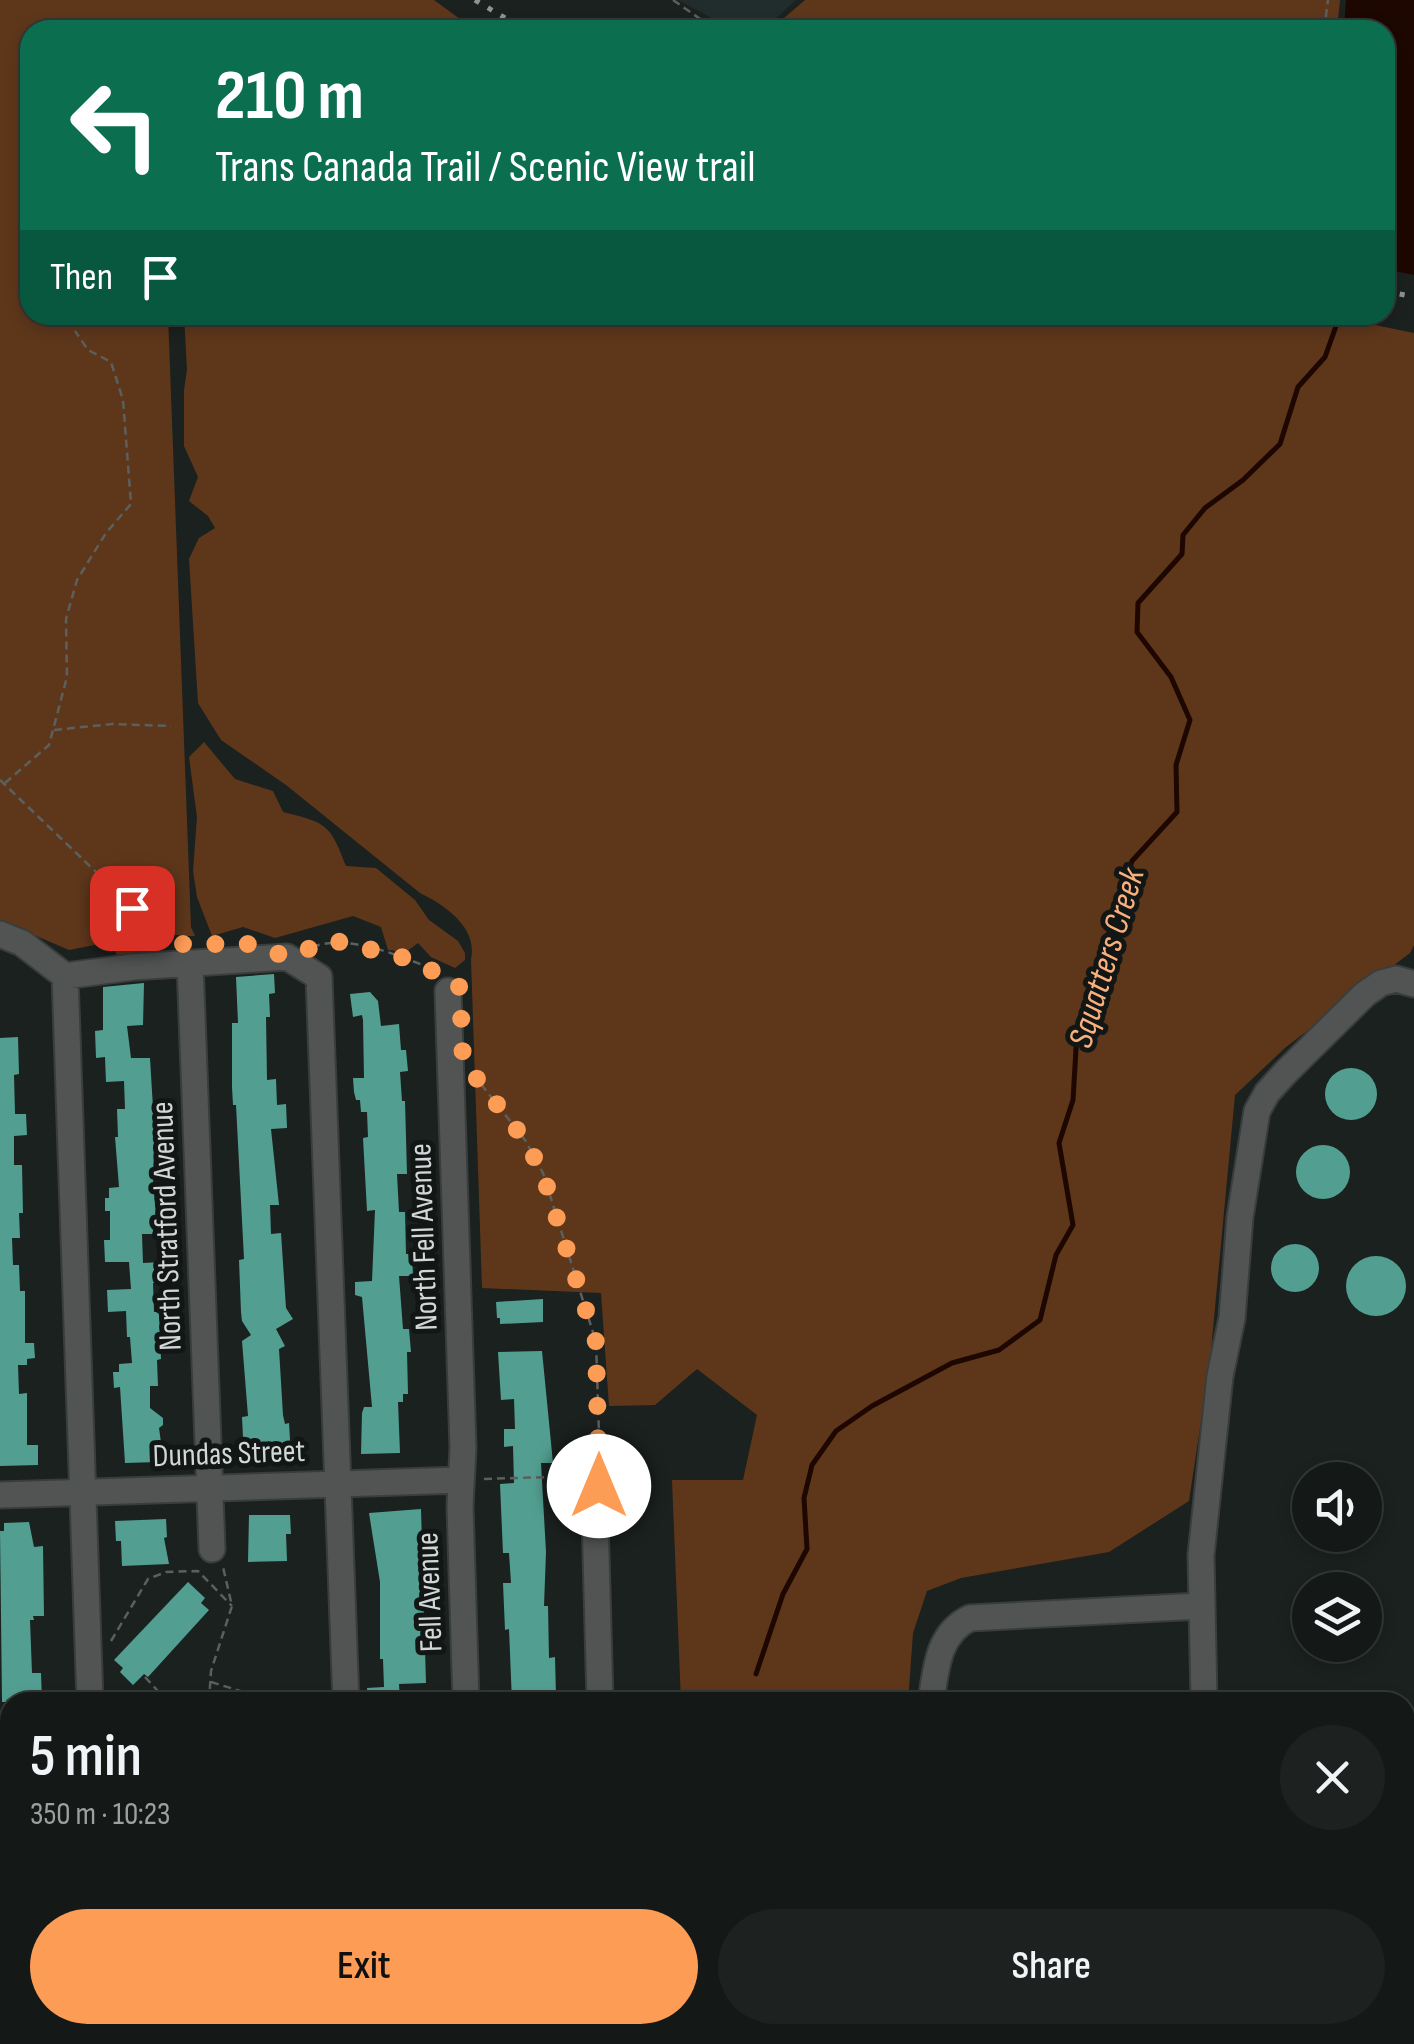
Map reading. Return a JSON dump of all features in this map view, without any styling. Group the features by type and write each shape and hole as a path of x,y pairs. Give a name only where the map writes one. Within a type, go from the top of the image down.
{"street":[{"path":"0,934 22,943 66,976 181,953 287,957 320,977 338,1484 341,1692"},
{"name":"North Stratford Avenue","path":"181,953 212,1549"},
{"path":"66,976 84,1491 97,1692"},
{"path":"1204,1692 1201,1555 1220,1376 1232,1318 1240,1217 1257,1111 1276,1083 1365,994 1396,979 1414,984"},
{"name":"North Fell Avenue","path":"443,981 464,1448 469,1479"},
{"name":"Dundas Street","path":"0,1495 469,1479"},
{"name":"Fell Avenue","path":"466,1692 469,1479"},
{"path":"599,1486 595,1517 600,1692"},
{"path":"933,1692 942,1646 959,1623 970,1618 1200,1606"}],"path":[{"path":"673,0 702,20"},
{"path":"74,332 88,350 111,362 123,400 131,504 106,534 77,580 66,618 67,677 49,745 2,782 181,953"},
{"path":"53,730 112,724 171,726"},
{"path":"287,957 332,940 405,958 443,981"},
{"path":"473,1074 525,1140 543,1174 596,1342 599,1486"},
{"path":"469,1479 587,1476 599,1486"},
{"path":"209,1692 232,1606 223,1565 212,1549"},
{"path":"108,1646 148,1579 166,1572 198,1571 232,1606"},
{"path":"146,1677 158,1692"},
{"path":"210,1681 245,1692"}],"shaded area":[{"path":"0,0 434,0 464,20 20,20 20,325 168,325 191,927 195,936 151,934 159,943 159,953 118,957 110,942 69,950 34,935 0,929"},
{"path":"678,0 796,0 774,20 715,20"},
{"path":"805,0 1340,0 1338,20 782,20"},
{"path":"1346,0 1414,0 1414,275 1395,271 1395,20 1345,20"},
{"path":"185,325 1375,325 1414,333 1414,945 1410,953 1286,1047 1235,1095 1210,1361 1189,1501 1109,1552 961,1578 927,1591 913,1633 909,1692 681,1692 672,1480 743,1480 757,1415 697,1369 655,1405 609,1406 601,1293 482,1288 470,937 449,911 221,740 198,703 189,559 199,538 215,528 208,516 189,501 198,477 184,446"},
{"path":"204,742 235,779 273,791 283,812 325,827 336,841 346,866 376,868 415,900 429,920 458,941 465,960 455,968 431,957 418,943 406,952 388,950 381,927 353,916 275,938 243,927 212,936 197,897 193,871 197,817 189,757"}],"building":[{"path":"274,974 275,993 269,994 270,1017 266,1017 267,1080 276,1079 277,1105 286,1104 287,1128 271,1129 279,1205 270,1205 271,1234 281,1233 286,1308 293,1319 276,1329 285,1346 279,1349 283,1415 285,1424 289,1423 291,1456 244,1458 242,1417 248,1416 242,1341 251,1335 241,1312 239,1260 244,1259 232,1087 232,1023 238,1023 236,977"},
{"path":"144,983 143,1025 127,1026 131,1058 150,1058 155,1108 153,1183 157,1226 153,1226 153,1234 142,1234 143,1263 162,1262 164,1283 153,1283 161,1359 157,1360 158,1386 150,1386 150,1408 163,1418 159,1428 163,1457 158,1462 125,1463 120,1387 114,1388 113,1372 119,1372 119,1364 132,1363 130,1337 126,1311 108,1312 107,1290 131,1289 129,1262 105,1262 104,1240 110,1240 110,1211 105,1211 105,1198 109,1198 109,1188 119,1187 115,1137 117,1109 125,1109 124,1081 106,1082 105,1057 96,1058 95,1031 103,1030 103,987"},
{"path":"370,992 378,1001 381,1026 399,1024 401,1050 406,1050 408,1071 400,1072 405,1101 407,1174 397,1174 399,1212 405,1212 406,1254 412,1254 413,1276 399,1276 403,1329 409,1329 411,1352 407,1352 408,1394 403,1394 403,1402 398,1402 400,1453 361,1454 362,1413 364,1407 372,1407 362,1297 355,1295 355,1282 372,1281 375,1210 367,1211 363,1138 368,1137 367,1112 361,1112 360,1100 356,1100 353,1078 364,1078 363,1020 362,1015 353,1017 350,994"},
{"path":"18,1037 15,1114 26,1114 27,1135 14,1136 14,1165 22,1165 23,1213 19,1213 20,1238 12,1238 13,1265 19,1265 20,1291 25,1291 25,1343 34,1343 35,1358 27,1359 27,1365 18,1365 19,1394 27,1393 27,1445 38,1445 38,1465 0,1466 0,1038"},
{"path":"1351,1068 1369,1076 1377,1094 1369,1112 1351,1120 1333,1112 1325,1094 1333,1076"},
{"path":"1323,1145 1342,1153 1350,1172 1342,1191 1323,1199 1304,1191 1296,1172 1304,1153"},
{"path":"1295,1244 1312,1251 1319,1268 1312,1285 1295,1292 1278,1285 1271,1268 1278,1251"},
{"path":"1376,1256 1397,1265 1406,1286 1397,1307 1376,1316 1355,1307 1346,1286 1355,1265"},
{"path":"543,1299 543,1322 500,1324 497,1318 496,1302"},
{"path":"542,1351 553,1463 541,1463 546,1552 544,1606 548,1606 549,1658 555,1657 556,1692 512,1692 503,1583 511,1583 509,1553 503,1553 500,1484 514,1483 513,1446 504,1447 504,1429 515,1429 514,1399 501,1400 498,1352"},
{"path":"421,1509 426,1683 399,1684 399,1692 367,1692 367,1688 384,1687 380,1582 369,1513"},
{"path":"249,1515 290,1515 287,1561 248,1562"},
{"path":"166,1519 164,1538 169,1564 122,1566 115,1521"},
{"path":"29,1522 34,1547 43,1546 44,1616 33,1616 34,1620 30,1620 32,1673 41,1673 42,1692 2,1692 0,1531 4,1531 4,1523"},
{"path":"188,1582 205,1598 201,1603 209,1610 148,1677 144,1674 133,1685 114,1660"}],"waterway":[{"name":"Squatters Creek","path":"756,1674 783,1594 807,1549 804,1498 812,1465 836,1431 872,1406 952,1363 999,1350 1040,1320 1056,1255 1073,1225 1059,1143 1073,1100 1077,1032 1132,861 1177,812 1176,765 1190,720 1171,677 1137,632 1138,603 1182,554 1183,535 1205,508 1243,480 1280,444 1298,387 1325,357 1336,325"}],"railway":[{"path":"475,0 508,20"},
{"path":"1395,293 1414,297"}],"route":[{"path":"132,908 172,944 252,944 287,957 332,940 405,958 456,982 460,988 463,1061 525,1140 543,1174 596,1342 599,1486"}]}
